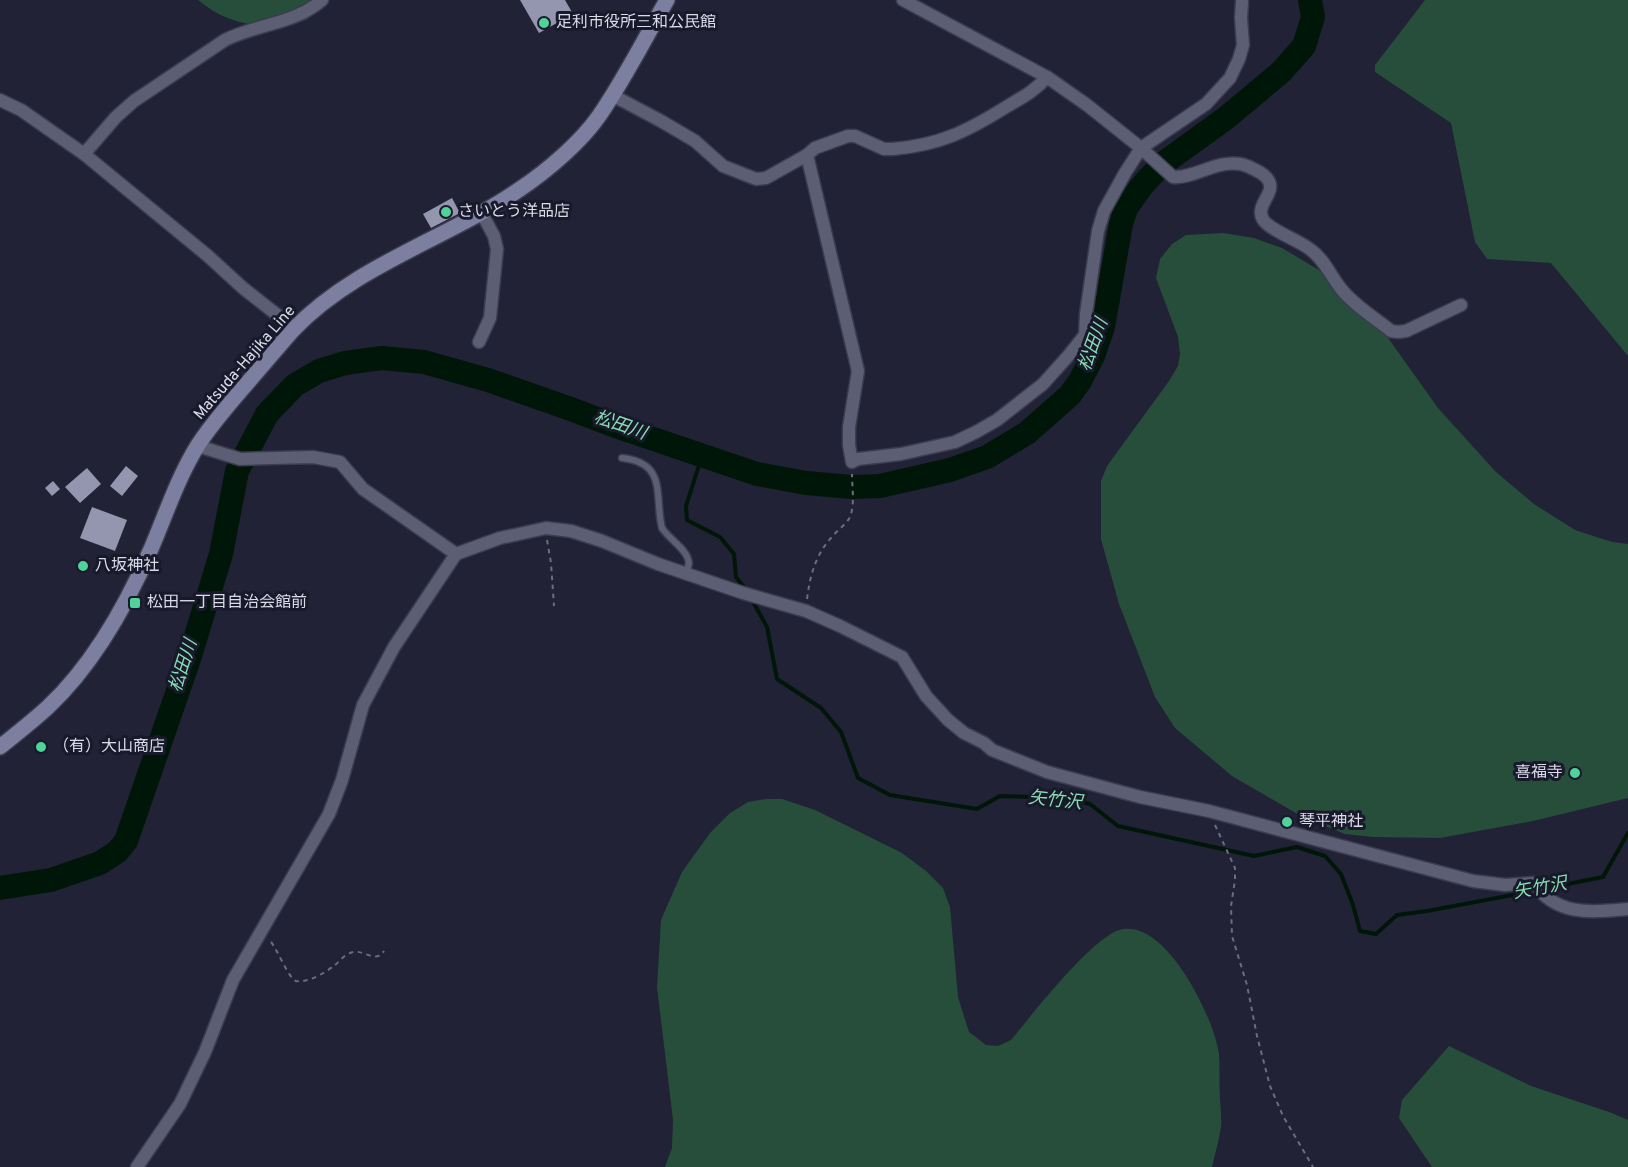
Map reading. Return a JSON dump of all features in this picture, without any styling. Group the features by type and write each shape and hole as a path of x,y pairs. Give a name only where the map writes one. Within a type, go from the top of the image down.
{"main road":[{"name":"Matsuda-Hajika Line","path":"0,747 48,707 78,675 105,638 151,549 181,475 198,446 215,420 294,329 329,298 354,282 481,212 518,190 551,166 598,117 667,0"}],"street":[{"path":"84,153 116,117 134,101 225,40 241,32 297,16 322,0"},
{"path":"903,0 1047,77 1087,105 1175,178 1209,167 1239,164 1258,171 1270,179 1271,185 1263,207 1262,216 1265,222 1311,250 1330,272 1342,291 1391,331 1406,331 1461,305"},
{"path":"807,155 858,371 849,427 852,462 954,442 997,420 1043,384 1085,335 1100,222 1104,211 1142,150 1206,104 1230,78 1243,45 1242,2"},
{"path":"612,95 695,141 723,165 756,179 766,178 802,159 815,148 848,136 855,136 884,149 944,139 972,128 1040,86 1047,77"},
{"path":"0,100 21,110 84,153 294,329"},
{"path":"479,342 490,318 497,249 494,236 481,212"},
{"path":"198,446 240,459 313,457 340,462 363,489 456,554"},
{"path":"137,1167 180,1104 205,1052 232,980 329,814 342,780 363,705 409,623 456,554 500,538 544,529 570,531 602,541 742,593 806,611 902,657 926,696 948,720 964,733 984,743 992,750 1047,772 1140,797 1209,811 1473,881 1505,885 1533,883 1540,893 1559,906 1609,911 1628,909"}],"lane":[{"path":"622,458 645,464 652,473 658,486 662,528 687,556 689,562 686,573"}],"path":[{"path":"806,611 815,562 824,545 849,518 852,462"},
{"path":"544,529 551,563 554,606"},
{"path":"1209,811 1234,868 1235,879 1230,914 1232,936 1247,986 1270,1086 1283,1116 1313,1167"},
{"path":"260,932 273,945 291,978 295,980 309,979 323,973 350,953 357,952 377,957 381,956 384,951"}],"green space":[{"path":"198,0 320,0 315,12 305,21 261,25 228,18"},
{"path":"1425,0 1628,0 1628,356 1551,263 1487,259 1475,242 1451,123 1375,72 1375,65"},
{"path":"1223,233 1254,238 1282,248 1319,270 1353,296 1386,335 1438,408 1496,472 1534,504 1575,530 1612,542 1628,544 1628,798 1533,821 1440,838 1373,837 1345,834 1301,816 1232,776 1175,728 1155,697 1119,604 1101,539 1101,481 1107,466 1178,366 1180,354 1178,337 1156,278 1160,259 1172,244 1186,235"},
{"path":"782,799 815,810 902,853 926,871 943,888 950,907 958,997 969,1032 986,1045 998,1046 1011,1040 1064,977 1096,945 1111,934 1123,929 1140,931 1156,941 1172,956 1186,975 1208,1018 1219,1054 1221,1123 1212,1167 665,1167 672,1148 673,1120 657,987 661,920 682,872 710,833 730,813 748,802"},
{"path":"1449,1046 1531,1086 1628,1120 1628,1167 1432,1167 1399,1118 1402,1100"}],"building":[{"name":"足利市役所三和公民館","path":"520,0 565,0 573,14 539,33"},
{"path":"452,198 460,213 431,228 423,214"},
{"path":"126,466 138,476 122,496 110,486"},
{"path":"87,468 101,484 80,503 65,487"},
{"path":"53,481 60,489 52,496 45,488"},
{"path":"92,507 127,520 115,551 80,538"}],"waterway":[{"name":"松田川","path":"0,888 51,880 100,863 117,852 126,841 189,659 221,554 237,471 267,414 295,385 319,371 345,363 382,358 424,362 488,380 757,474 806,483 852,487 880,486 950,470 987,457 1027,433 1070,395 1080,381 1093,356 1103,327 1121,224 1126,208 1161,165 1226,118 1281,72 1304,46 1313,17 1310,0"},
{"name":"矢竹沢","path":"702,456 686,506 687,520 720,537 734,554 736,577 747,591"},
{"name":"矢竹沢","path":"752,600 767,627 777,679 821,708 841,732 858,778 890,795 977,809 1000,796 1072,799 1090,804 1118,826 1254,856 1297,847 1325,856 1341,874 1360,931 1376,934 1397,915 1534,891"},
{"name":"矢竹沢","path":"1542,889 1603,877 1628,833"}],"place":[{"name":"足利市役所三和公民館","path":"544,23"},
{"name":"さいとう洋品店","path":"446,212"},
{"name":"八坂神社","path":"83,566"},
{"name":"松田一丁目自治会館前","path":"135,603"},
{"name":"（有）大山商店","path":"41,747"},
{"name":"喜福寺","path":"1575,773"},
{"name":"琴平神社","path":"1287,822"}]}
